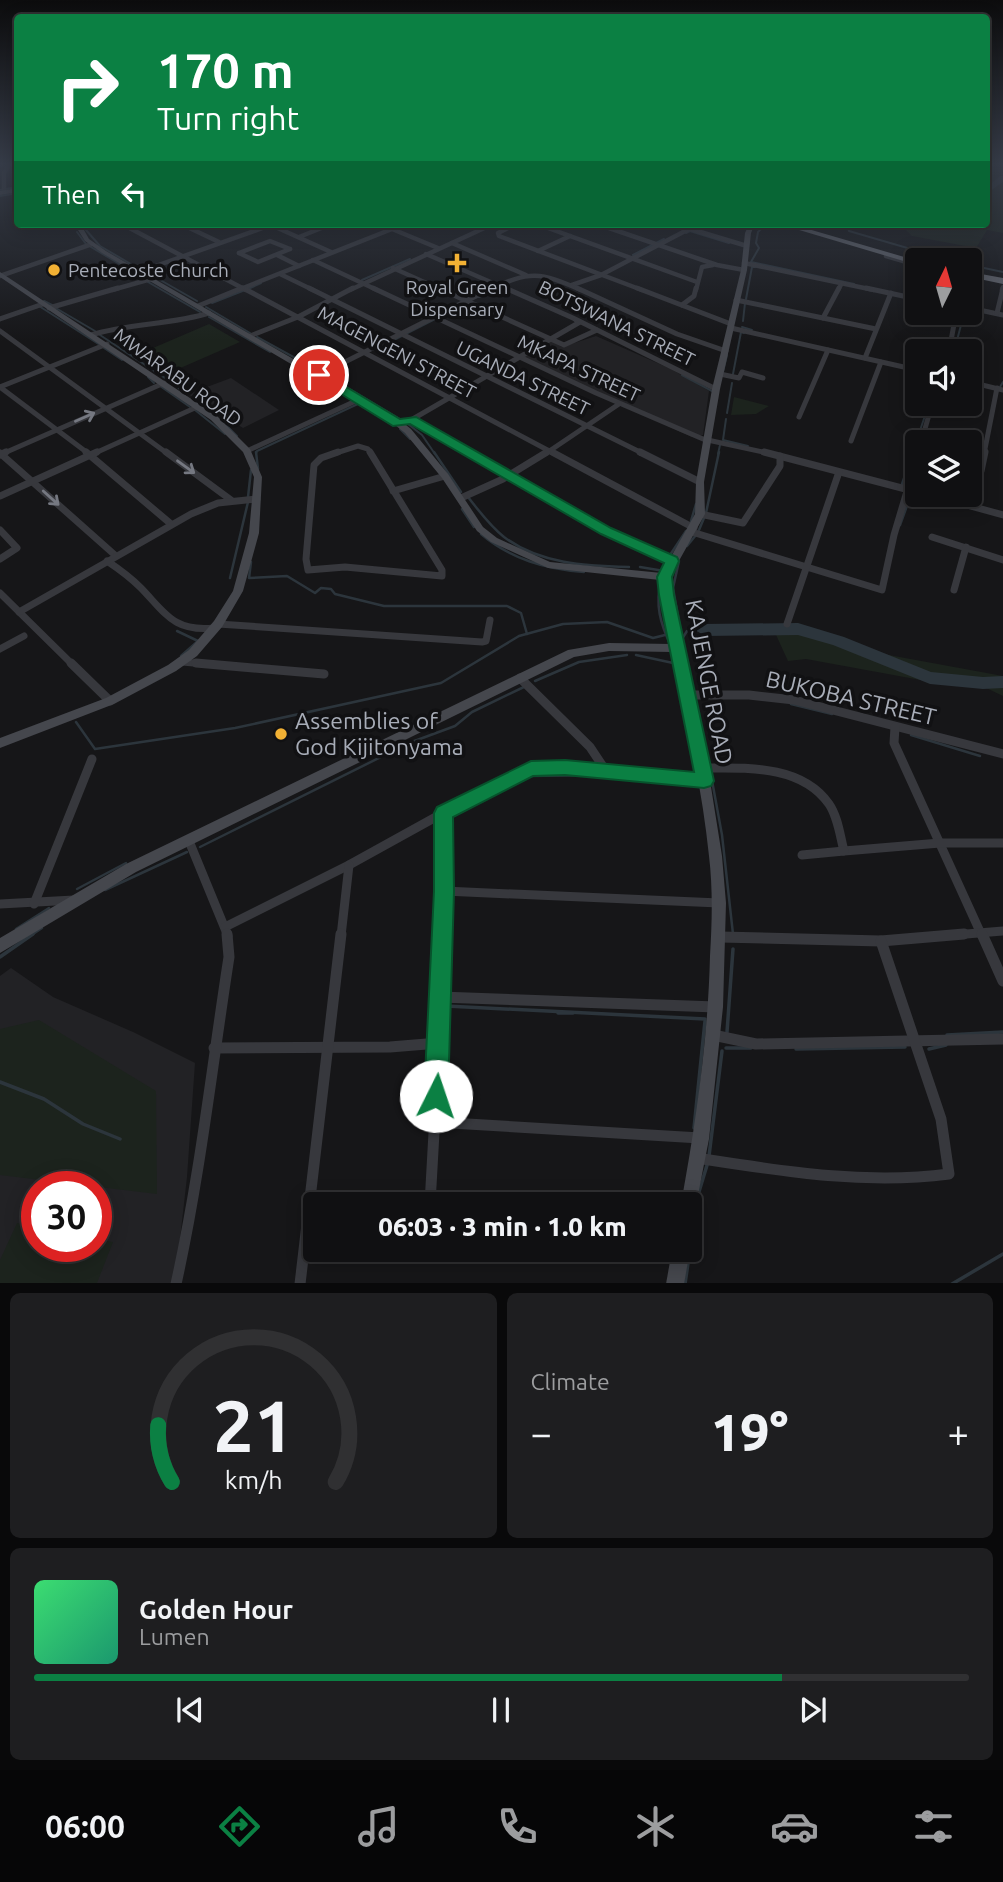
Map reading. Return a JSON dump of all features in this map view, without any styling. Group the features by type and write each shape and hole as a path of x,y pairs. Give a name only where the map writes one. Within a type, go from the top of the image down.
{"highway":[{"path":"796,228 905,261"},
{"path":"819,228 905,252"},
{"path":"982,270 1003,274"},
{"path":"982,278 1003,284"}],"street":[{"path":"83,228 82,234 92,244 398,423 446,475 480,529 529,558 548,565 661,577"},
{"name":"MAGENGENI STREET","path":"130,228 693,530 882,590 905,501"},
{"path":"189,228 219,242"},
{"path":"250,228 255,230"},
{"path":"139,272 262,228"},
{"path":"280,228 331,252"},
{"path":"299,237 320,228"},
{"path":"250,336 298,317 393,268 484,228"},
{"path":"508,228 498,233 499,236 731,326 905,367"},
{"path":"548,228 697,282"},
{"path":"609,228 716,265 842,283 905,296"},
{"path":"686,228 747,246"},
{"name":"KAJENGE ROAD","path":"691,1192 701,1139 716,1007 719,903 716,856 703,774 661,577 693,530 700,514 700,482 716,389 750,228"},
{"path":"198,306 392,229 438,248"},
{"path":"571,286 601,275 689,229"},
{"path":"538,251 570,236"},
{"path":"236,237 255,246"},
{"path":"272,241 290,249 277,254 257,262 239,253 272,241"},
{"path":"452,243 527,275"},
{"path":"1,275 92,244"},
{"path":"277,254 299,266"},
{"name":"BOTSWANA STREET","path":"426,254 573,318 716,389"},
{"name":"MKAPA STREET","path":"313,260 673,428 905,488"},
{"path":"682,305 694,296 702,268 716,265"},
{"path":"393,268 564,345 597,330"},
{"path":"319,375 499,285 540,273 677,334 726,351"},
{"name":"UGANDA STREET","path":"280,274 700,482"},
{"name":"MWARABU ROAD","path":"0,743 110,701 182,662 216,626 238,591 254,533 257,499 257,472 247,451 214,418 1,275"},
{"path":"0,319 151,279"},
{"path":"823,318 842,283"},
{"path":"982,310 1000,314 1003,284"},
{"path":"865,358 891,293"},
{"path":"736,300 876,329"},
{"path":"91,335 114,327 177,323 209,313"},
{"path":"398,423 411,420 580,322 573,318"},
{"path":"0,331 231,500"},
{"path":"0,387 107,344"},
{"path":"799,416 828,350"},
{"path":"851,441 881,362"},
{"path":"720,374 738,378 741,372 763,378"},
{"path":"116,556 1,454 163,383"},
{"path":"982,385 1000,389 982,467"},
{"path":"0,387 91,456 171,524"},
{"path":"247,451 360,399"},
{"path":"461,498 510,476 619,404"},
{"path":"0,496 197,407"},
{"path":"411,420 606,531 672,561"},
{"path":"358,446 366,447 393,491 442,570 442,576 345,567 308,570 307,530 314,465 318,460 358,446"},
{"path":"700,514 743,523 752,514 771,474 780,466 780,456"},
{"path":"786,624 839,472"},
{"path":"393,491 446,475"},
{"path":"19,612 207,506 231,500 257,499"},
{"path":"974,507 1003,515"},
{"path":"0,530 18,548 0,559"},
{"path":"932,537 1003,560"},
{"path":"954,590 966,547"},
{"path":"107,561 134,582 169,620 183,627 200,630 216,626 482,642 486,640 490,620"},
{"path":"0,593 110,701"},
{"path":"0,649 24,636"},
{"path":"0,946 131,868 572,653 609,647 677,648"},
{"path":"182,662 324,674"},
{"path":"520,678 590,747 606,771"},
{"name":"BUKOBA STREET","path":"688,695 748,695 794,700 1003,754"},
{"path":"895,727 894,743 1003,981"},
{"path":"34,904 92,759"},
{"path":"225,927 531,769 565,767 703,774 764,770 796,778 817,791 830,806 844,851"},
{"path":"431,1192 444,891 443,813"},
{"path":"176,1283 194,1202 229,957 229,940 225,927 189,841"},
{"path":"803,855 940,843 1003,844"},
{"path":"300,1283 349,865"},
{"path":"444,891 719,903"},
{"path":"0,904 74,900"},
{"path":"720,937 881,941 1003,931"},
{"path":"697,1158 829,1175 926,1179 949,1174 941,1119 881,941"},
{"path":"440,997 716,1007"},
{"path":"713,1035 756,1044 1003,1039"},
{"path":"214,1048 327,1048 439,1043"},
{"path":"434,1122 701,1139"},
{"path":"675,1283 679,1262"}],"shaded area":[{"path":"990,222 1003,222 1003,233 987,230 976,248 912,236 904,228 990,228"},
{"path":"209,324 240,342 169,373 139,354"},
{"path":"596,336 671,369 709,391 703,435 692,437 519,359 551,341 562,347"},
{"path":"231,378 279,410 243,428 188,394"},
{"path":"734,397 769,406 756,414 731,415"},
{"path":"772,626 810,628 867,651 1003,676 1003,696 978,684 937,683 806,659 788,661"},
{"path":"11,968 53,997 195,1063 187,1177 175,1283 0,1283 0,976"},
{"path":"39,1020 156,1091 157,1194 112,1189 112,1171 21,1171 21,1178 0,1175 0,1029"},
{"path":"17,1223 21,1224 21,1262 105,1262 97,1283 0,1283 0,1260"}],"waterway":[{"path":"87,228 86,230 100,246 141,270"},
{"path":"762,228 758,232 756,243 759,248 751,262 854,284"},
{"path":"848,228 849,231 907,248"},
{"path":"686,233 690,231 729,243"},
{"path":"77,232 86,244"},
{"path":"633,255 664,239"},
{"path":"91,247 145,279"},
{"path":"362,280 410,259"},
{"path":"746,299 752,267 755,267"},
{"path":"982,268 1003,272"},
{"path":"148,273 197,301"},
{"path":"148,282 200,312"},
{"path":"248,289 261,283"},
{"path":"479,297 502,287"},
{"path":"212,303 245,290"},
{"path":"44,301 52,305"},
{"path":"743,321 745,303"},
{"path":"39,306 100,345"},
{"path":"54,307 95,331"},
{"path":"206,307 250,333"},
{"path":"209,317 270,352"},
{"path":"378,348 437,318"},
{"path":"957,339 961,326"},
{"path":"742,327 752,330"},
{"path":"733,374 741,332 744,333"},
{"path":"100,335 177,386 185,395"},
{"path":"257,337 319,371"},
{"path":"104,348 122,360"},
{"path":"723,372 727,355"},
{"path":"682,375 712,391"},
{"path":"328,376 400,419"},
{"path":"148,377 154,383"},
{"path":"1000,387 1003,382"},
{"path":"727,413 732,383"},
{"path":"160,386 190,407"},
{"path":"256,453 360,403"},
{"path":"195,410 225,434"},
{"path":"920,430 925,416"},
{"path":"726,419 723,440 748,446"},
{"path":"224,423 237,436"},
{"path":"408,424 422,435 435,454"},
{"path":"400,429 410,439"},
{"path":"718,454 720,445"},
{"path":"434,452 461,492"},
{"path":"706,513 719,452"},
{"path":"256,453 258,469"},
{"path":"248,497 251,470"},
{"path":"901,487 905,475"},
{"path":"468,497 499,533 533,553 564,562 629,567"},
{"path":"230,578 248,502"},
{"path":"691,521 696,504"},
{"path":"900,525 907,507"},
{"path":"462,509 474,527"},
{"path":"699,530 704,518"},
{"path":"670,555 686,531"},
{"path":"481,534 504,550 529,561 584,572"},
{"path":"687,546 696,535"},
{"path":"679,561 673,588 682,639 687,631 704,630"},
{"path":"251,562 249,578 287,576 315,593 321,588 331,589 335,594 384,606 507,606 521,613 527,634"},
{"path":"640,567 664,571"},
{"path":"661,580 658,598 660,614 671,646"},
{"path":"527,634 563,624 607,622 653,638 665,635"},
{"path":"704,630 798,629 838,641 930,678 1003,682"},
{"path":"177,631 198,641 181,656"},
{"path":"76,722 95,749 235,728 441,683 527,634"},
{"path":"683,641 692,693"},
{"path":"672,651 696,772"},
{"path":"535,681 579,662 627,655"},
{"path":"636,655 673,663"},
{"path":"200,847 409,743 455,726 472,712 526,686"},
{"path":"791,704 832,714"},
{"path":"696,708 709,764"},
{"path":"911,735 980,756"},
{"path":"445,874 451,861 452,817 528,776 604,775"},
{"path":"711,775 722,835 733,934"},
{"path":"105,890 187,852"},
{"path":"77,889 126,863"},
{"path":"16,929 49,908"},
{"path":"33,934 42,928"},
{"path":"0,957 33,934"},
{"path":"727,1032 733,949"},
{"path":"443,1003 446,1006 705,1019"},
{"path":"558,1013 573,1013"},
{"path":"694,1128 705,1021"},
{"path":"947,1035 1003,1032"},
{"path":"929,1049 946,1045"},
{"path":"796,1049 905,1047"},
{"path":"726,1048 751,1048"},
{"path":"709,1156 722,1051"},
{"path":"0,1082 44,1099 83,1124 120,1139"},
{"path":"685,1283 698,1195 708,1162"},
{"path":"954,1283 1003,1254"}],"place":[{"name":"Royal Green Dispensary","path":"457,263"},
{"name":"Pentecoste Church","path":"54,270"},
{"name":"Assemblies of God Kijitonyama","path":"281,734"}],"route":[{"path":"319,375 398,423 411,420 606,531 672,561 665,577 667,595 704,781 547,767 519,773 443,813 444,891 436,1096"}]}
